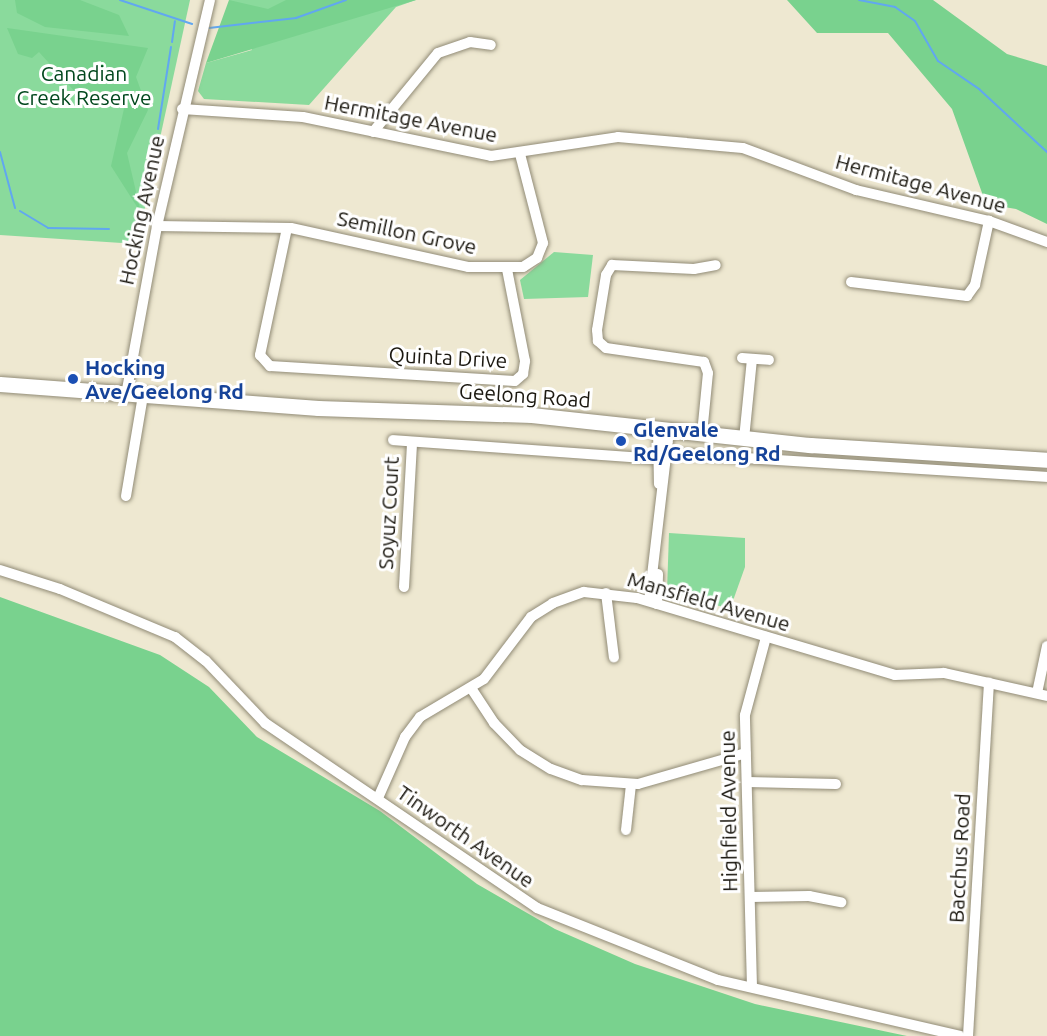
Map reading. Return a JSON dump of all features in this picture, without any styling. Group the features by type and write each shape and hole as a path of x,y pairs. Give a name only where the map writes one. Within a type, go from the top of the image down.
{"main road":[{"name":"Geelong Road","path":"0,384 325,408 504,413 744,439 1047,460"}],"street":[{"name":"Hocking Avenue","path":"126,394 157,225 207,1"},
{"path":"373,132 438,53 470,42 491,45"},
{"name":"Hermitage Avenue","path":"182,109 291,115 478,155 520,154 618,136 737,147 863,192 989,221 1047,242"},
{"name":"Semillon Grove","path":"157,225 287,228 468,267 507,269 529,264 543,246 520,154"},
{"path":"851,282 967,296 975,285 989,221"},
{"name":"Quinta Drive","path":"287,228 262,363 514,381 523,374 525,361 507,269"},
{"path":"702,434 708,373 704,362 606,348 598,341 597,330 606,275 612,265 694,269 716,265"},
{"path":"744,439 747,358 769,360"},
{"path":"126,496 142,396"},
{"path":"653,603 664,430"},
{"path":"393,440 1047,477"},
{"name":"Soyuz Court","path":"404,587 412,442"},
{"name":"Tinworth Avenue","path":"0,570 60,589 175,637 206,661 258,718 537,908 701,974 960,1036"},
{"path":"606,592 614,658"},
{"name":"Mansfield Avenue","path":"378,798 416,722 471,688 488,674 525,623 546,607 580,593 606,592 653,603 895,675 940,672 1042,695"},
{"name":"Highfield Avenue","path":"752,987 746,705 766,637"},
{"path":"1042,695 1047,646"},
{"name":"Bacchus Road","path":"968,1036 989,683"},
{"path":"471,688 498,729 535,760 578,779 631,785 746,753"},
{"path":"747,782 836,784"},
{"path":"626,830 631,785"},
{"path":"750,897 809,896 841,902"}],"green space":[{"name":"Canadian Creek Reserve","path":"0,0 190,0 137,244 0,235"},
{"path":"15,0 80,0 119,15 129,36 45,27 17,13"},
{"path":"229,0 416,0 396,7 309,105 204,99 198,91 206,63 252,50"},
{"path":"229,0 268,9 286,0 416,0 206,63"},
{"path":"787,0 933,0 1007,54 1047,66 1047,224 1016,209 986,204 952,109 888,33 817,33"},
{"path":"7,28 148,48 136,77 148,110 127,153 141,213 111,166 126,100 77,94 39,52 32,58 18,54"},
{"path":"554,252 593,255 588,297 524,299 520,280"},
{"path":"669,533 745,538 745,567 730,609 667,591"},
{"path":"0,597 160,655 209,687 257,737 380,811 477,884 555,929 635,964 755,1004 907,1036 0,1036"}],"waterway":[{"path":"120,0 192,24"},
{"path":"209,28 296,18 346,0"},
{"path":"859,0 895,7 915,21 938,61 979,89 1047,152"},
{"path":"172,42 175,21"},
{"path":"158,129 171,47"},
{"path":"0,152 15,208"},
{"path":"20,211 48,228 109,229"}],"place":[{"name":"Hocking Ave/Geelong Rd","path":"73,379"},
{"name":"Glenvale Rd/Geelong Rd","path":"621,441"}]}
